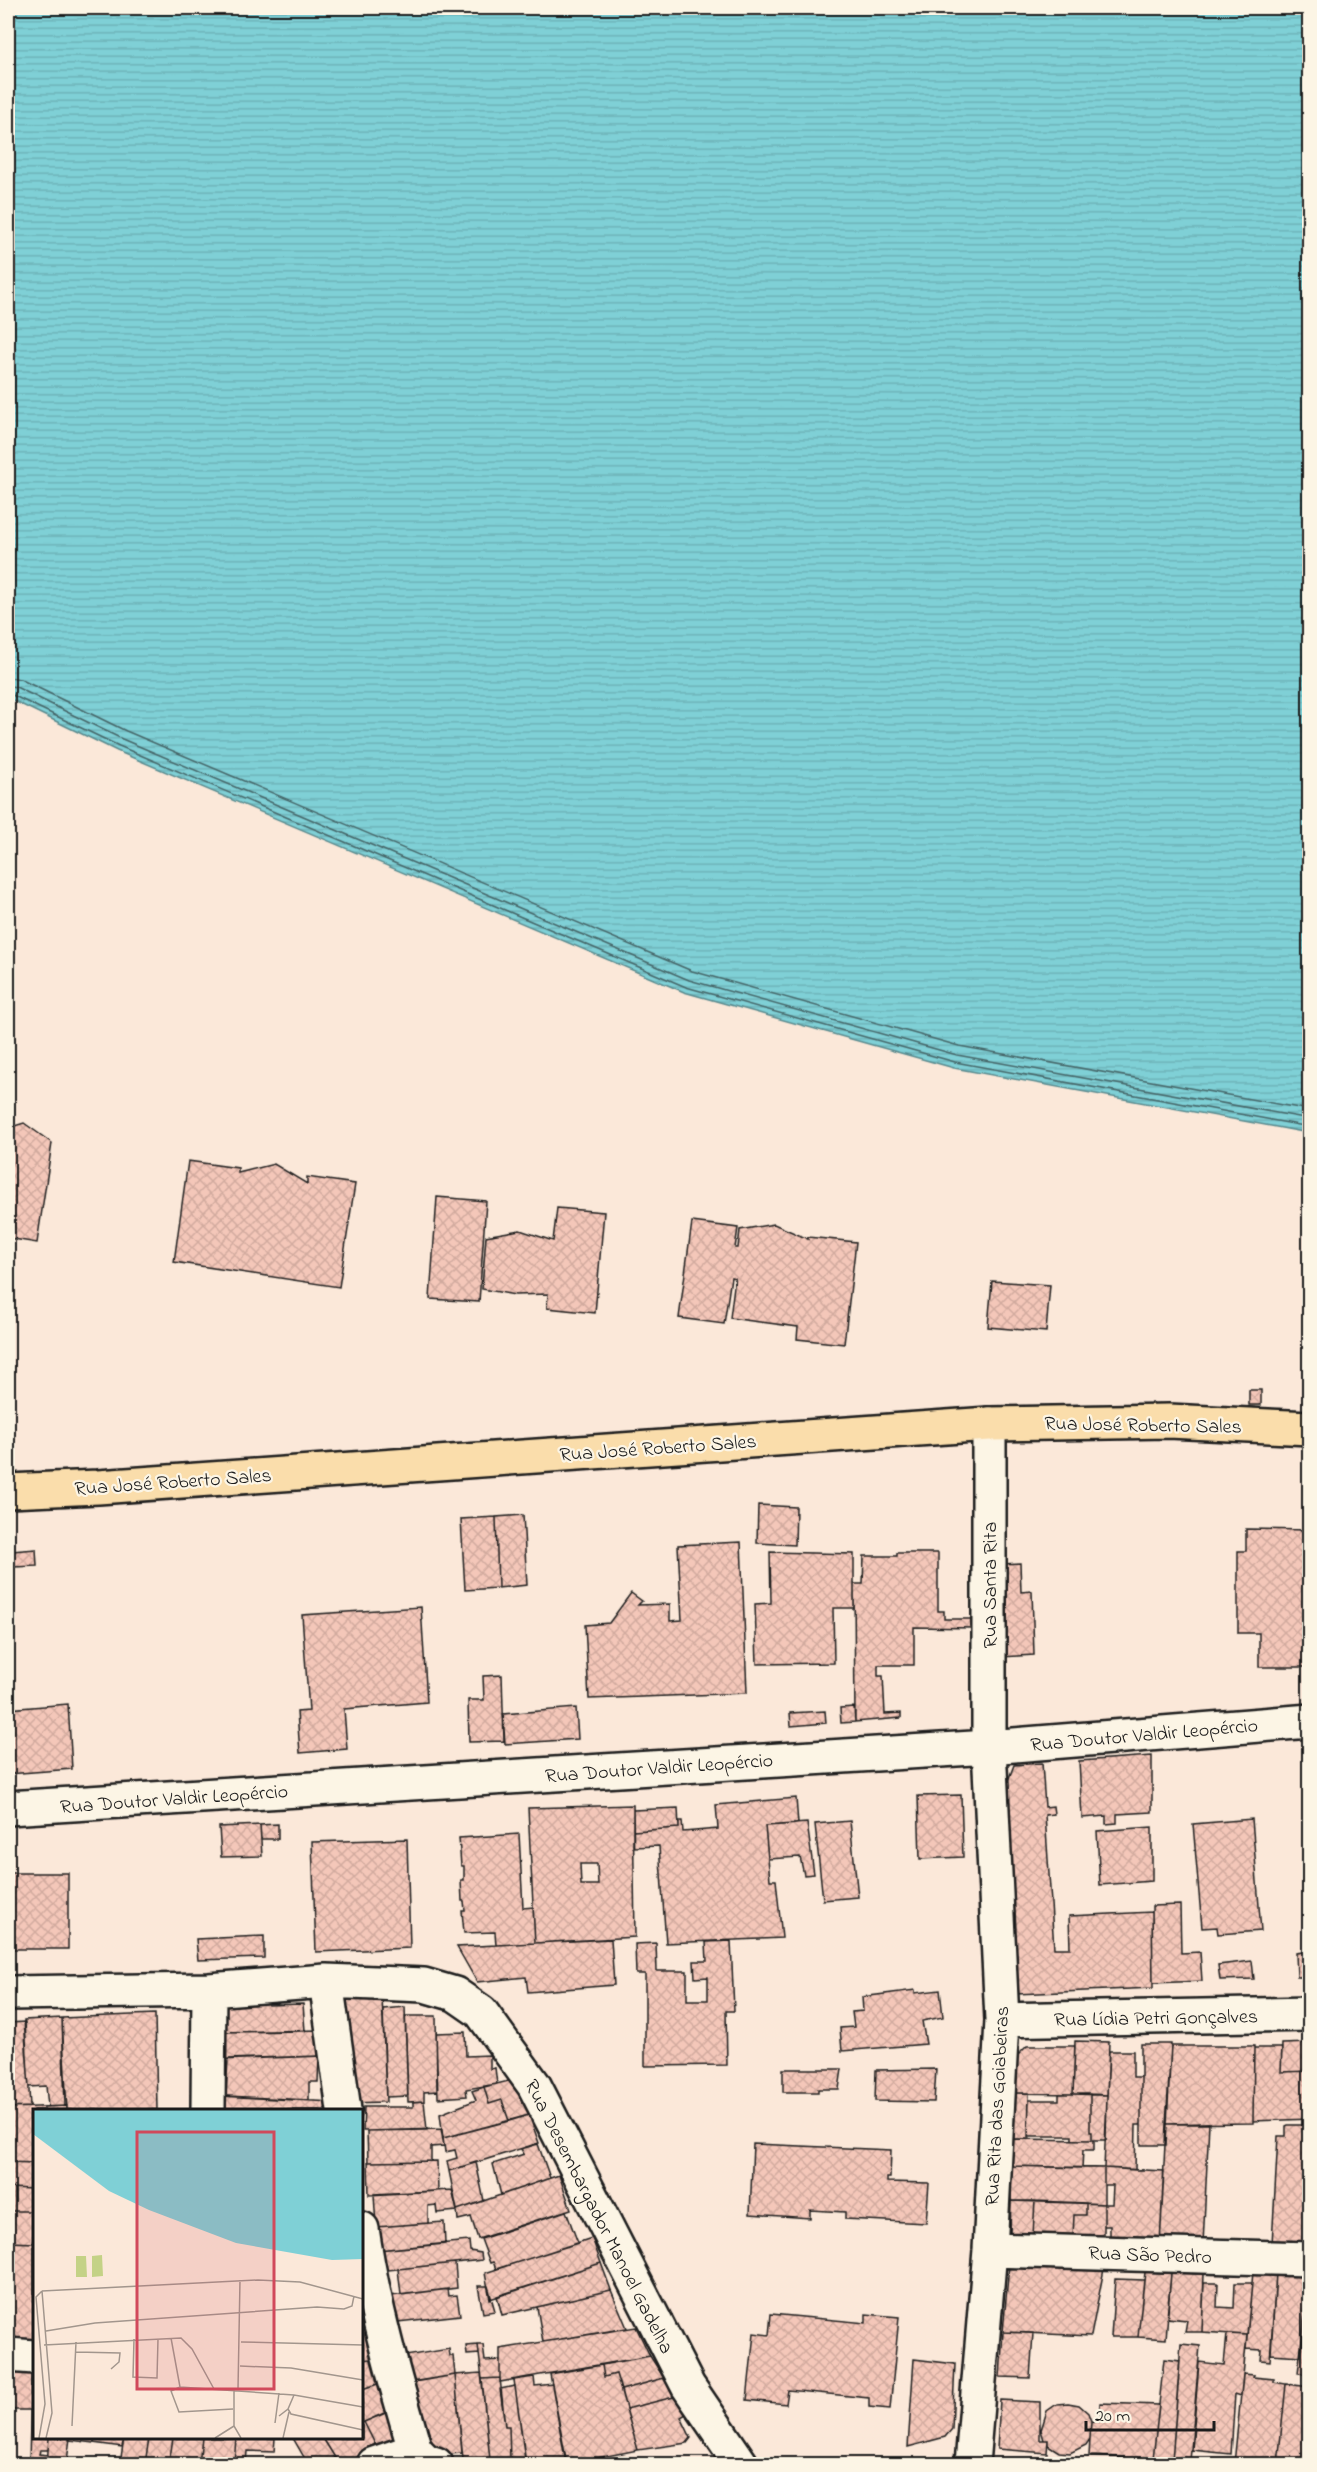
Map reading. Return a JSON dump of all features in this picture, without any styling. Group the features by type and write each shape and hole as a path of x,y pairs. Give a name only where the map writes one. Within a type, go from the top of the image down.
{"main road":[{"name":"Rua José Roberto Sales","path":"8,1491 989,1424 1169,1421 1310,1428"}],"street":[{"name":"Rua Santa Rita","path":"989,1424 989,1747"},
{"name":"Rua Doutor Valdir Leopércio","path":"8,1808 989,1747 1310,1721"},
{"name":"Rua Rita das Goiabeiras","path":"972,2464 990,2250 1002,2020 989,1747"},
{"name":"Rua Desembargador Manoel Gadelha","path":"8,1993 209,1990 326,1981 424,1985 455,1994 481,2012 534,2085 688,2386 741,2464"},
{"path":"326,1981 344,2109"},
{"path":"208,2109 209,1990"},
{"name":"Rua Lídia Petri Gonçalves","path":"1002,2020 1310,2014"},
{"path":"363,2237 367,2267 388,2359 426,2457 374,2464"},
{"name":"Rua São Pedro","path":"990,2250 1310,2259"},
{"path":"8,2355 33,2356"}],"water":[{"path":"8,8 1309,8 1309,1133 954,1068 684,992 117,751 8,698"}],"building":[{"path":"24,1123 52,1143 37,1243 8,1238 8,1128"},
{"path":"188,1161 238,1168 238,1173 274,1164 307,1184 307,1177 355,1184 339,1287 174,1262"},
{"path":"437,1197 486,1201 479,1302 430,1299"},
{"path":"557,1208 604,1212 595,1313 547,1308 548,1294 515,1295 482,1289 486,1236 520,1230 553,1241"},
{"path":"692,1222 738,1228 735,1248 738,1248 740,1230 774,1224 808,1239 808,1237 856,1242 844,1344 797,1339 798,1327 730,1318 735,1278 731,1277 724,1324 679,1318"},
{"path":"992,1281 1050,1285 1046,1332 988,1327"},
{"path":"1249,1390 1261,1390 1261,1405 1249,1405"},
{"path":"758,1505 796,1507 795,1545 757,1543"},
{"path":"523,1515 527,1585 498,1588 496,1517"},
{"path":"496,1517 498,1588 465,1590 461,1519"},
{"path":"1246,1529 1310,1530 1310,1667 1259,1667 1259,1633 1238,1633 1238,1551 1246,1551"},
{"path":"741,1542 747,1693 589,1699 585,1625 609,1623 631,1593 642,1601 638,1605 670,1604 670,1621 682,1620 678,1545"},
{"path":"36,1549 37,1566 13,1567 12,1551"},
{"path":"770,1552 854,1554 854,1608 833,1608 834,1663 757,1664 755,1604 771,1603"},
{"path":"897,1553 938,1553 938,1611 944,1611 944,1619 973,1619 973,1628 914,1627 914,1665 878,1665 878,1676 883,1676 885,1714 901,1713 901,1718 855,1722 854,1584 863,1584 864,1556 897,1556"},
{"path":"1020,1563 1021,1592 1032,1591 1034,1655 1002,1657 1002,1564"},
{"path":"421,1607 427,1702 344,1709 347,1749 300,1753 297,1712 309,1711 302,1615"},
{"path":"502,1675 504,1741 469,1742 468,1700 484,1700 483,1676"},
{"path":"68,1704 72,1769 8,1774 8,1709"},
{"path":"854,1707 855,1722 841,1723 840,1708"},
{"path":"576,1708 578,1739 505,1744 503,1714"},
{"path":"825,1711 826,1723 791,1726 790,1713"},
{"path":"1152,1756 1152,1812 1117,1814 1117,1823 1106,1824 1106,1816 1082,1818 1079,1761"},
{"path":"1042,1763 1045,1807 1053,1806 1054,1814 1045,1815 1054,1948 1070,1948 1069,1916 1152,1912 1153,1988 1016,1994 1006,1786 1014,1765"},
{"path":"961,1795 963,1857 920,1859 918,1796"},
{"path":"796,1798 798,1824 765,1826 770,1880 776,1880 782,1938 666,1943 659,1846 633,1847 633,1831 679,1828 679,1821 682,1821 683,1832 718,1829 716,1805"},
{"path":"633,1805 635,1937 535,1943 528,1808","holes":["580,1864 597,1864 598,1885 581,1885"]},
{"path":"678,1808 679,1828 633,1831 633,1810"},
{"path":"1252,1819 1261,1931 1218,1934 1217,1927 1202,1928 1193,1824"},
{"path":"850,1821 858,1897 823,1900 815,1824"},
{"path":"807,1823 814,1874 804,1875 800,1857 768,1859 765,1826"},
{"path":"278,1824 278,1839 261,1839 260,1825"},
{"path":"260,1825 262,1856 221,1857 219,1827"},
{"path":"1152,1827 1152,1881 1100,1885 1097,1831"},
{"path":"519,1834 523,1908 533,1907 535,1943 496,1945 495,1932 464,1933 462,1911 465,1911 461,1880 464,1880 464,1866 461,1866 459,1838"},
{"path":"407,1839 410,1948 316,1952 312,1842"},
{"path":"10,1873 68,1873 68,1949 10,1949"},
{"path":"1180,1905 1181,1953 1200,1952 1202,1981 1153,1983 1152,1906"},
{"path":"264,1936 264,1958 198,1960 196,1939"},
{"path":"611,1939 614,1985 528,1992 526,1977 477,1982 457,1947"},
{"path":"731,1941 734,2011 726,2011 727,2065 645,2066 645,1974 636,1974 635,1944 656,1943 657,1971 687,1971 687,2000 708,2000 708,1977 695,1978 694,1961 707,1961 706,1942"},
{"path":"1310,1951 1310,1977 1297,1977 1296,1953"},
{"path":"1252,1961 1254,1979 1220,1980 1218,1965"},
{"path":"915,1990 915,1993 940,1990 943,2017 922,2021 926,2044 842,2051 840,2028 854,2027 852,2012 863,2011 862,1997"},
{"path":"382,1995 386,2102 347,2103 343,1997"},
{"path":"268,2002 268,2005 303,2004 305,2031 218,2032 219,2003"},
{"path":"405,2007 408,2096 386,2097 383,2009"},
{"path":"155,2014 157,2109 67,2109 62,2018"},
{"path":"405,2016 436,2016 437,2091 424,2092 424,2101 408,2102"},
{"path":"62,2018 65,2106 48,2107 46,2086 29,2087 24,2020"},
{"path":"25,2022 30,2107 8,2108 8,2023"},
{"path":"321,2030 323,2056 217,2060 218,2032"},
{"path":"465,2032 466,2056 490,2055 490,2069 495,2068 497,2084 466,2089 467,2096 438,2098 436,2033"},
{"path":"1075,2041 1109,2042 1107,2095 1073,2094"},
{"path":"1310,2043 1310,2071 1281,2072 1282,2044"},
{"path":"1141,2044 1171,2044 1166,2145 1141,2145"},
{"path":"1027,2046 1075,2046 1073,2094 1013,2093 1014,2059"},
{"path":"1171,2046 1254,2046 1253,2123 1166,2124"},
{"path":"1254,2048 1282,2048 1281,2072 1310,2071 1310,2119 1253,2121"},
{"path":"1109,2051 1133,2051 1133,2077 1141,2077 1141,2125 1136,2125 1135,2170 1104,2168"},
{"path":"319,2056 318,2082 309,2082 309,2100 226,2096 228,2059"},
{"path":"783,2069 842,2069 839,2089 818,2089 818,2092 783,2092"},
{"path":"936,2069 934,2102 875,2101 876,2070"},
{"path":"517,2079 529,2115 509,2121 502,2100 489,2104 484,2087"},
{"path":"484,2087 489,2104 502,2100 509,2121 443,2138 440,2114 476,2100 472,2091"},
{"path":"1013,2093 1029,2093 1028,2139 1012,2139"},
{"path":"1059,2094 1090,2094 1092,2140 1072,2140 1072,2136 1028,2136 1029,2100 1059,2100"},
{"path":"1090,2094 1107,2095 1106,2140 1092,2140"},
{"path":"219,2096 333,2102 334,2109 218,2109"},
{"path":"424,2101 427,2130 363,2131 364,2107 413,2107 413,2102"},
{"path":"67,2106 67,2109 33,2109 33,2163 8,2162 8,2108"},
{"path":"529,2115 539,2143 449,2171 447,2161 457,2158 455,2150 445,2152 443,2138"},
{"path":"1209,2123 1203,2244 1160,2244 1166,2124"},
{"path":"1288,2125 1310,2125 1310,2244 1272,2244 1278,2136 1286,2136"},
{"path":"441,2129 444,2146 431,2147 431,2161 368,2162 367,2131"},
{"path":"1012,2139 1094,2140 1094,2150 1083,2150 1082,2168 1011,2166"},
{"path":"538,2144 550,2178 501,2195 493,2164 524,2154 521,2149"},
{"path":"753,2144 891,2150 890,2178 887,2178 887,2182 929,2183 926,2223 845,2219 845,2212 810,2210 810,2218 750,2214"},
{"path":"437,2161 438,2191 369,2195 368,2162"},
{"path":"8,2162 33,2163 33,2189 8,2188"},
{"path":"476,2162 484,2201 457,2210 449,2171"},
{"path":"1011,2166 1104,2168 1104,2204 1011,2201"},
{"path":"1104,2168 1164,2171 1160,2244 1110,2244 1110,2226 1104,2226 1104,2204 1112,2204 1113,2185 1104,2185"},
{"path":"559,2175 571,2209 478,2239 471,2217 458,2220 457,2210"},
{"path":"8,2188 33,2189 33,2211 8,2211"},
{"path":"452,2190 457,2211 437,2213 436,2205 428,2206 428,2223 376,2227 374,2194"},
{"path":"1011,2201 1035,2201 1033,2235 1010,2234"},
{"path":"1035,2201 1086,2203 1086,2215 1074,2215 1073,2237 1033,2235"},
{"path":"1086,2203 1104,2204 1104,2244 1073,2237 1074,2215 1086,2215"},
{"path":"8,2211 33,2211 33,2243 8,2242"},
{"path":"566,2211 578,2243 496,2269 493,2262 490,2263 481,2239"},
{"path":"444,2222 445,2244 378,2250 376,2227"},
{"path":"592,2238 601,2263 490,2299 485,2273"},
{"path":"469,2241 470,2251 481,2253 482,2260 379,2271 378,2250"},
{"path":"10,2242 33,2243 33,2345 8,2343"},
{"path":"455,2263 457,2288 401,2295 398,2269"},
{"path":"601,2263 611,2290 502,2315 497,2296"},
{"path":"1009,2265 1104,2269 1091,2336 1003,2332"},
{"path":"1145,2272 1171,2273 1166,2339 1138,2337"},
{"path":"1253,2272 1276,2273 1270,2361 1261,2360 1262,2350 1246,2349"},
{"path":"1171,2273 1204,2274 1202,2332 1185,2332 1187,2320 1167,2318"},
{"path":"1276,2273 1308,2274 1301,2356 1271,2354"},
{"path":"1308,2274 1310,2274 1310,2322 1304,2321"},
{"path":"1115,2279 1144,2280 1138,2337 1111,2337"},
{"path":"1204,2283 1218,2283 1217,2307 1234,2308 1235,2283 1252,2283 1247,2335 1202,2332"},
{"path":"478,2286 488,2286 495,2311 483,2313"},
{"path":"447,2289 448,2296 457,2295 460,2315 389,2323 383,2297"},
{"path":"611,2290 627,2328 543,2342 537,2307"},
{"path":"771,2314 866,2323 866,2314 899,2317 890,2409 869,2407 869,2398 788,2390 786,2404 747,2400 754,2333 769,2335"},
{"path":"1304,2321 1310,2322 1310,2375 1298,2373"},
{"path":"374,2325 379,2358 363,2360 363,2326"},
{"path":"636,2327 650,2356 500,2382 500,2349"},
{"path":"1003,2332 1033,2333 1030,2378 1000,2377"},
{"path":"1227,2334 1247,2335 1241,2396 1235,2394 1231,2454 1192,2450 1199,2362 1224,2365"},
{"path":"1181,2344 1200,2346 1190,2461 1172,2461"},
{"path":"478,2345 479,2354 467,2355 466,2346"},
{"path":"478,2345 483,2345 485,2361 500,2360 500,2378 482,2379"},
{"path":"449,2349 450,2356 453,2356 455,2375 411,2382 405,2356"},
{"path":"650,2356 664,2378 621,2390 616,2374 604,2377 602,2365"},
{"path":"379,2358 383,2382 363,2389 363,2360"},
{"path":"914,2359 955,2364 952,2429 945,2437 908,2447"},
{"path":"1164,2359 1180,2361 1172,2461 1153,2459"},
{"path":"602,2365 604,2377 616,2374 638,2450 566,2464 550,2374"},
{"path":"8,2368 31,2368 31,2410 8,2410"},
{"path":"481,2373 490,2460 463,2460 455,2375"},
{"path":"1243,2374 1274,2379 1274,2382 1286,2384 1278,2464 1234,2464"},
{"path":"455,2375 462,2453 437,2455 416,2398 414,2382"},
{"path":"534,2377 535,2386 552,2384 566,2459 526,2463 514,2380"},
{"path":"500,2378 505,2426 509,2426 510,2460 490,2460 482,2379"},
{"path":"664,2378 674,2397 626,2409 621,2390"},
{"path":"31,2380 33,2380 33,2439 49,2439 48,2450 40,2450 39,2454 48,2455 47,2464 29,2464"},
{"path":"381,2383 391,2410 363,2423 363,2389"},
{"path":"1286,2384 1310,2387 1310,2417 1304,2464 1278,2464"},
{"path":"515,2386 525,2460 510,2460 509,2426 505,2426 500,2389"},
{"path":"678,2396 686,2414 681,2417 691,2438 687,2443 638,2450 626,2409"},
{"path":"1000,2400 1040,2402 1040,2440 1048,2440 1047,2453 997,2449"},
{"path":"1100,2403 1159,2405 1153,2459 1089,2456 1091,2421 1099,2422"},
{"path":"1057,2404 1079,2405 1088,2413 1091,2421 1090,2439 1086,2445 1070,2453 1059,2452 1048,2445 1048,2440 1044,2440 1041,2430 1047,2411"},
{"path":"393,2410 405,2443 380,2454 364,2422"},
{"path":"1310,2417 1310,2464 1304,2464"},
{"path":"363,2422 380,2454 360,2464 339,2464 324,2440 363,2439"},
{"path":"49,2439 70,2439 67,2461 47,2464"},
{"path":"70,2439 95,2439 94,2443"},
{"path":"95,2439 124,2439 122,2447 94,2443"},
{"path":"124,2439 149,2439 145,2464 120,2464"},
{"path":"149,2439 173,2439 169,2464 145,2464"},
{"path":"173,2439 202,2439 199,2464 169,2464"},
{"path":"202,2439 236,2439 234,2464 199,2464"},
{"path":"236,2439 275,2439 274,2452 247,2451 246,2464 234,2464"},
{"path":"294,2439 324,2439 339,2464 308,2464"}]}
